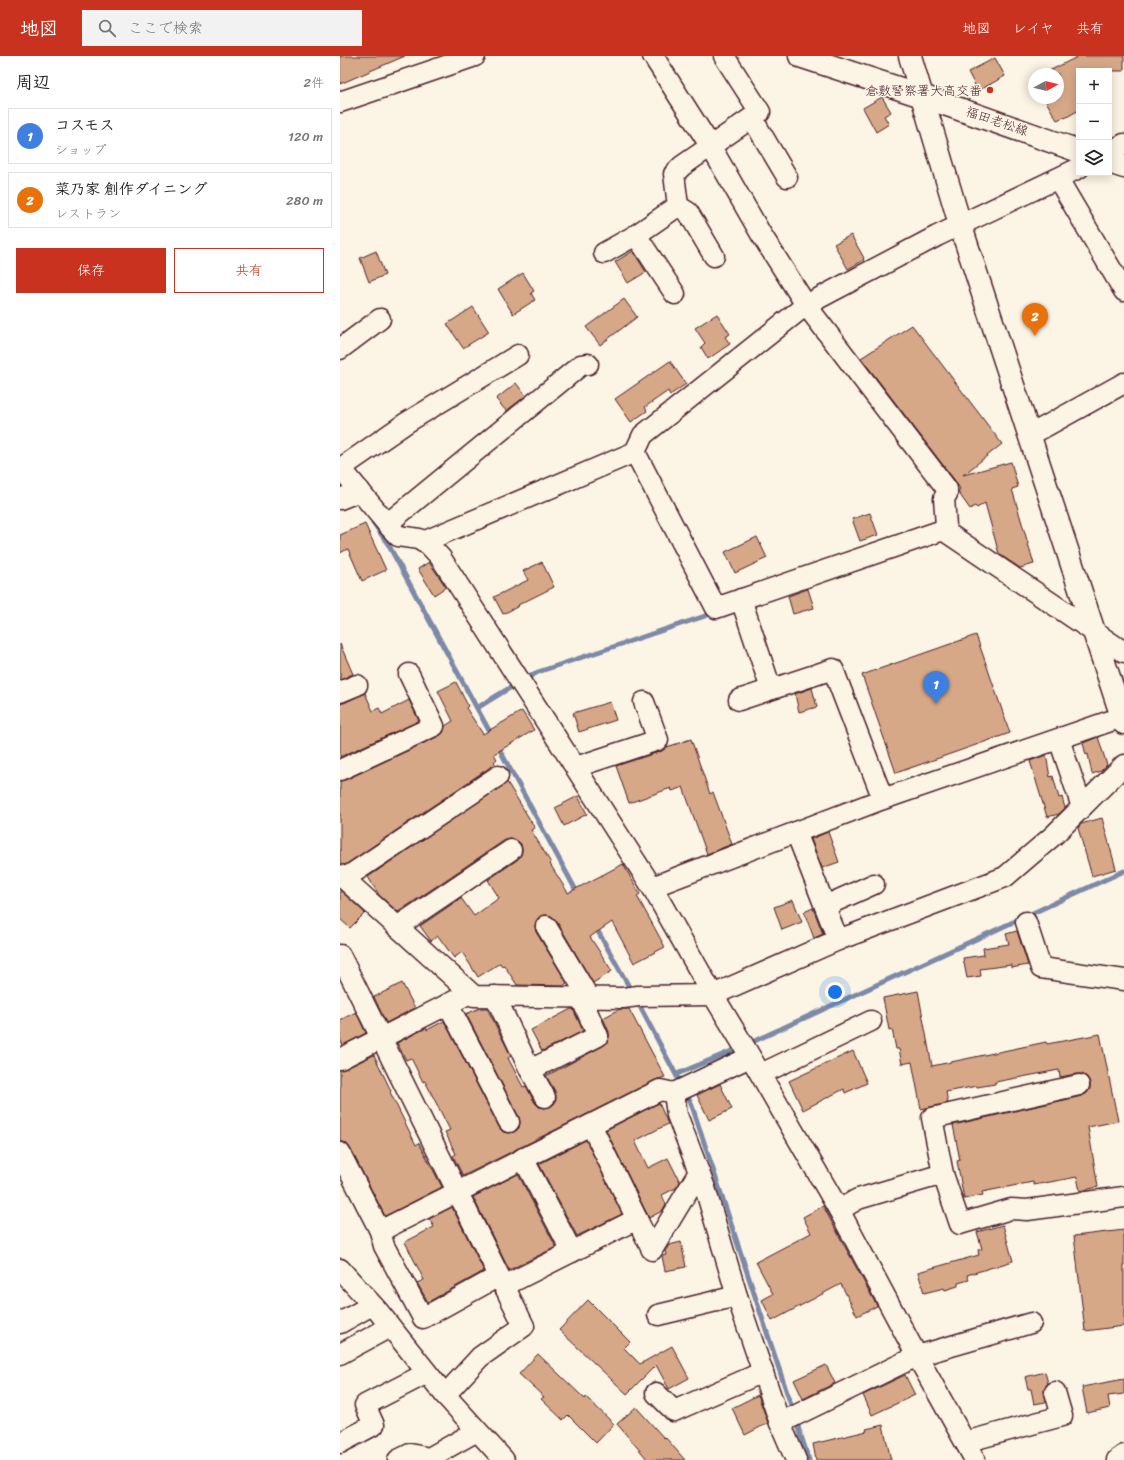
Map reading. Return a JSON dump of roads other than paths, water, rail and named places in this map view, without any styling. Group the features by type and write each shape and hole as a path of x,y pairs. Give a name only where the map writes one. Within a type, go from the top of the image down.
{"street":[{"path":"340,102 475,56"},
{"path":"635,452 716,608 943,530 946,526 944,498 947,494 947,490 806,305 761,234 711,147 653,56"},
{"path":"678,206 674,174 682,166 760,112 724,56"},
{"name":"福田老松線","path":"800,56 922,96 1076,150"},
{"path":"652,887 883,799 1123,718 960,224 910,56"},
{"path":"752,118 787,177"},
{"path":"1112,150 1124,144"},
{"path":"1112,163 1124,167"},
{"path":"423,542 635,452 643,434 806,305 960,224 1076,170"},
{"path":"1058,179 1124,291"},
{"path":"604,253 636,235 678,206"},
{"path":"678,206 688,212 714,256"},
{"path":"636,235 675,294"},
{"path":"340,349 380,319"},
{"path":"518,356 406,423 341,468 386,524 398,536 419,539 429,545 441,558 576,767 652,887 713,995 761,1074 839,1210 917,1356 975,1460"},
{"path":"386,524 581,365 588,364"},
{"path":"1030,435 1124,383"},
{"path":"340,499 360,491"},
{"path":"943,530 1124,652"},
{"path":"741,600 771,689"},
{"path":"739,700 833,669 883,799"},
{"path":"340,770 434,726 409,674"},
{"path":"576,767 658,740 644,702"},
{"path":"1062,748 1082,807"},
{"path":"498,776 342,877 474,996 585,998 713,995 838,940 1005,877 1054,835 1124,765"},
{"path":"796,832 838,940"},
{"path":"397,926 511,850"},
{"path":"825,906 874,884"},
{"path":"1026,922 1041,968 1124,980"},
{"path":"530,1070 598,1036 585,998 546,926"},
{"path":"340,955 524,1326 480,1357 445,1395"},
{"path":"340,1059 470,993"},
{"path":"495,996 530,1070 545,1097"},
{"path":"448,1004 509,1122"},
{"path":"761,1074 871,1021"},
{"path":"380,1231 660,1090 674,1093 746,1050"},
{"path":"1079,1085 932,1118 943,1174 960,1224 1011,1209 1027,1210 1124,1197"},
{"path":"674,1093 677,1115 705,1188 737,1296 780,1423 796,1460"},
{"path":"591,1124 652,1250 699,1172"},
{"path":"340,1153 380,1231 384,1246 423,1318 502,1281 572,1252 637,1218"},
{"path":"523,1158 572,1252"},
{"path":"839,1210 858,1199 943,1174"},
{"path":"340,1269 372,1305 445,1395 504,1460"},
{"path":"658,1315 737,1296"},
{"path":"340,1323 372,1305"},
{"path":"780,1423 917,1356 1031,1323"},
{"path":"340,1354 390,1327"},
{"path":"656,1393 674,1410 763,1372"},
{"path":"340,1444 374,1425 365,1405 427,1373"},
{"path":"965,1442 1062,1416 1054,1392"},
{"path":"398,1460 410,1454 429,1458 478,1431"},
{"path":"1117,1460 1124,1455"}],"waterway":[{"path":"373,522 388,544 492,736"},
{"path":"527,678 538,672 714,613"},
{"path":"477,708 516,684"},
{"path":"497,745 578,894"},
{"path":"748,1044 1124,871"},
{"path":"595,926 632,992"},
{"path":"637,1001 682,1086"},
{"path":"677,1074 741,1047"},
{"path":"686,1093 691,1103 793,1411"},
{"path":"796,1421 809,1460"}],"place":[{"name":"倉敷警察署大高交番","path":"990,90"},
{"name":"菜乃家 創作ダイニング","path":"1035,336"},
{"name":"コスモス","path":"936,704"}]}
